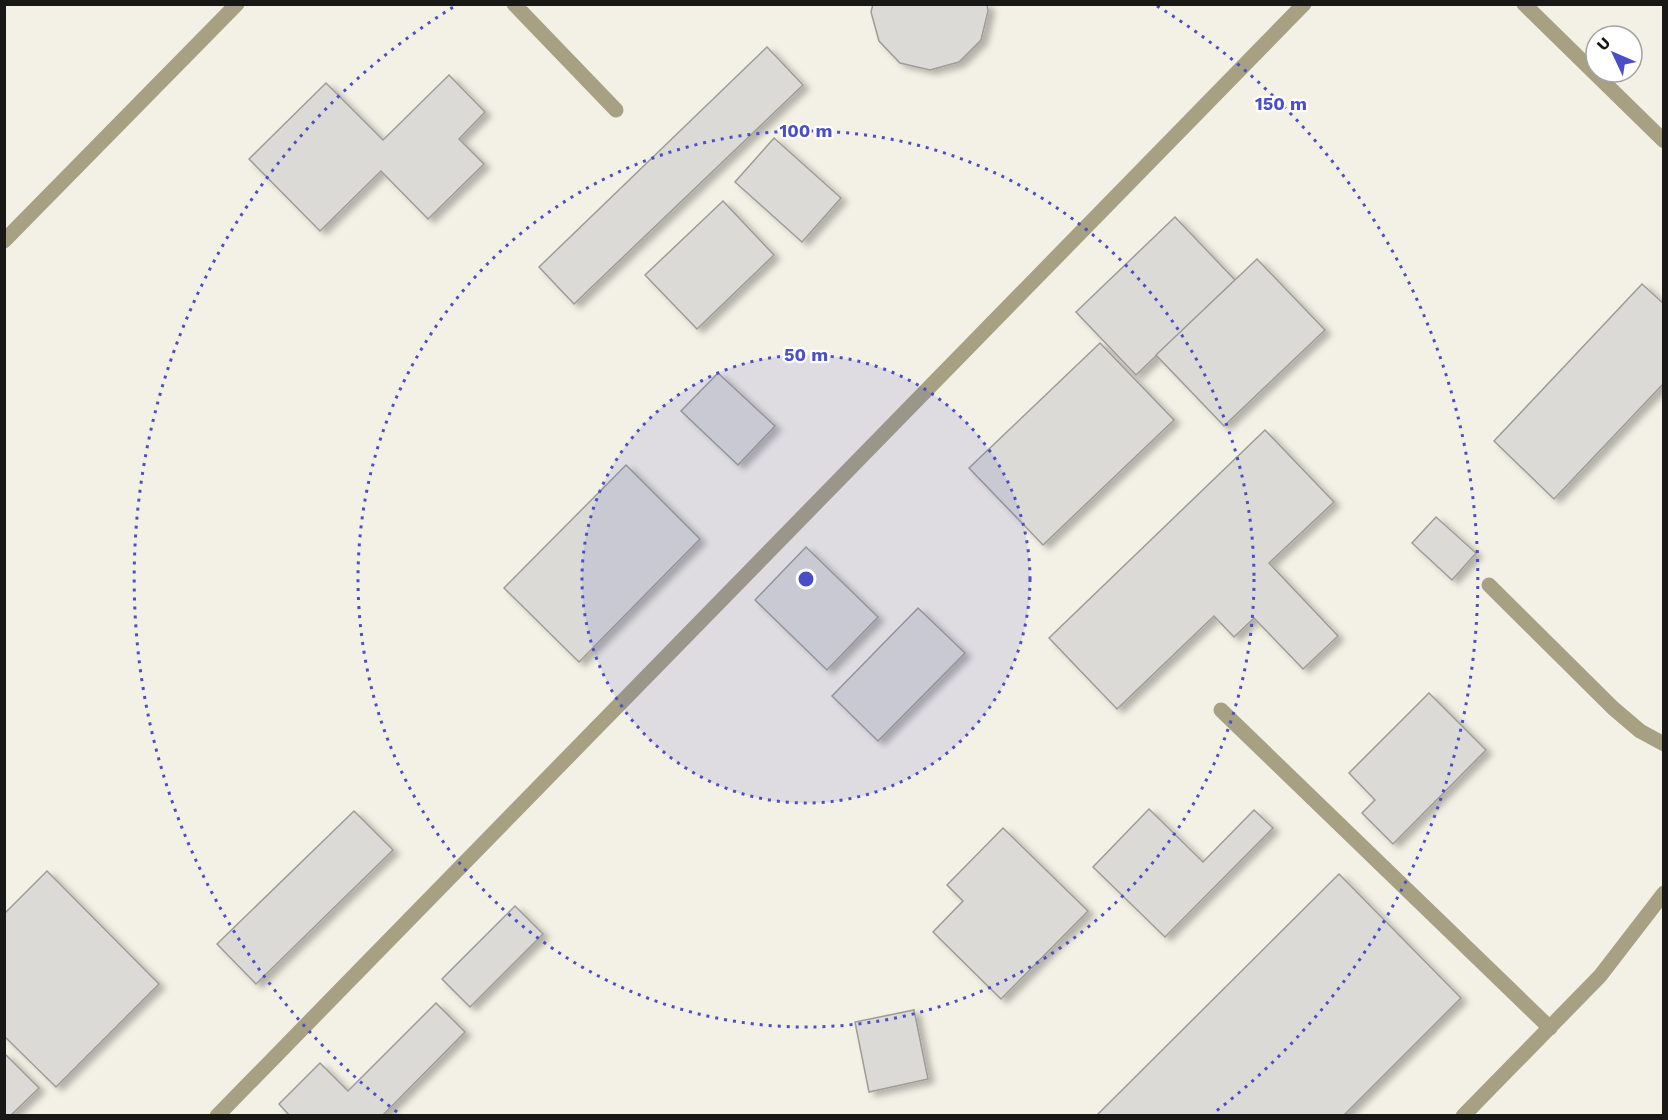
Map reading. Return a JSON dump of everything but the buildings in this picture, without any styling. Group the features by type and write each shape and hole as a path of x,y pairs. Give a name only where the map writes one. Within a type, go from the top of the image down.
{"lane":[{"path":"4,241 237,4"},
{"path":"514,4 616,110"},
{"path":"216,1116 1304,4"},
{"path":"1524,4 1664,141"},
{"path":"1489,585 1613,708 1640,730 1664,744"},
{"path":"1221,710 1550,1028"},
{"path":"1463,1116 1600,976 1664,893"}],"shaded area":[{"path":"5,5 1663,5 1663,1115 5,1116"}]}
